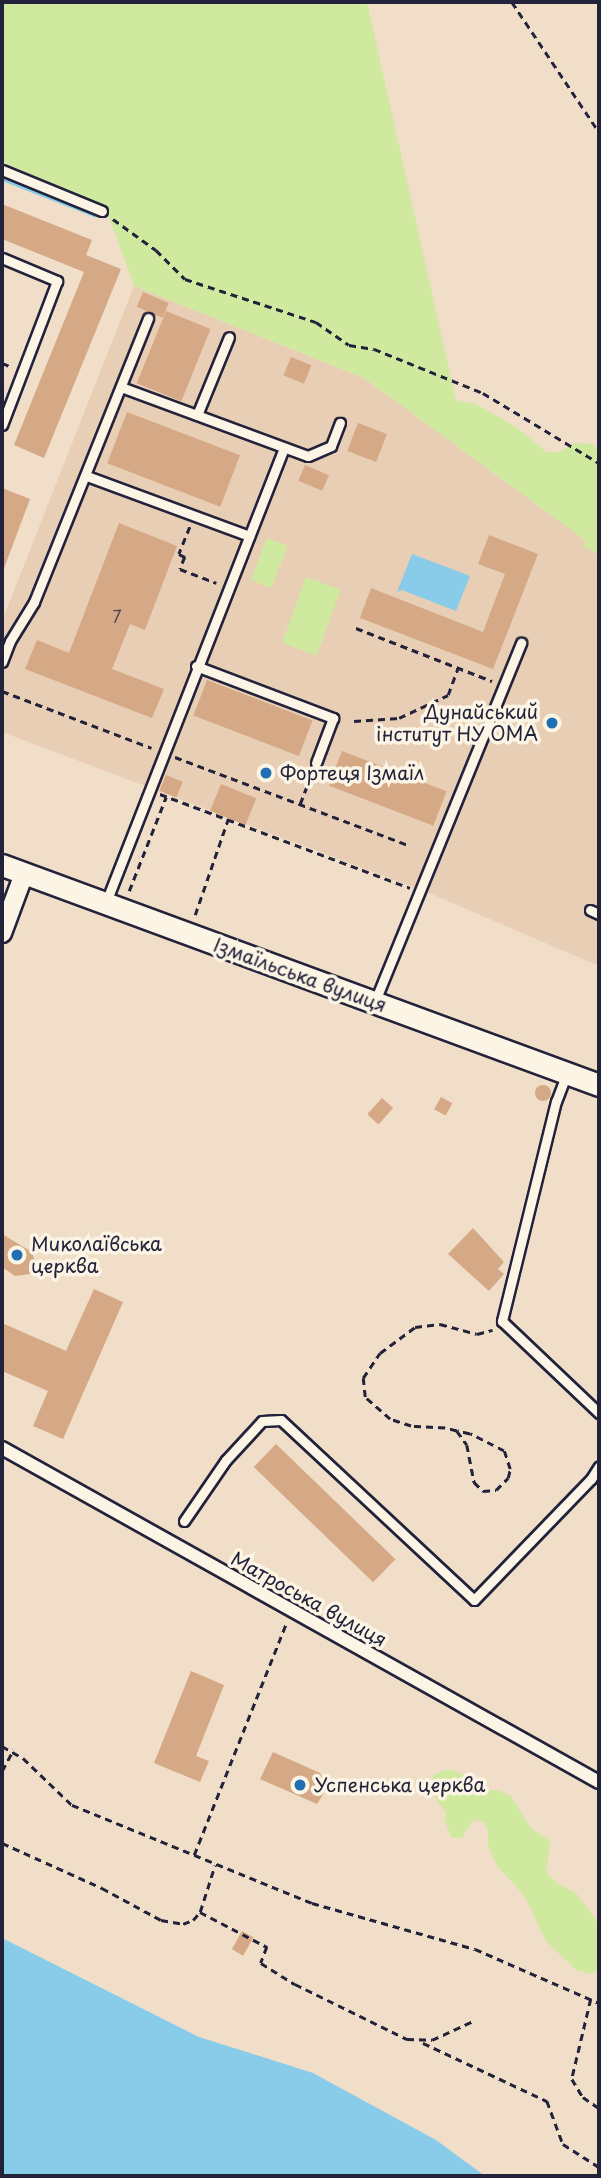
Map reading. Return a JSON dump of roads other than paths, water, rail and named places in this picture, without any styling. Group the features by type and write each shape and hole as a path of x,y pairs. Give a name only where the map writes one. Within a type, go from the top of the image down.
{"street":[{"name":"Ізмаїльська вулиця","path":"2,865 599,1085"},
{"path":"2,933 24,874"},
{"name":"Матроська вулиця","path":"2,1448 599,1782"}],"lane":[{"path":"2,170 102,211"},
{"path":"2,258 57,281 2,425"},
{"path":"2,662 10,641 34,602 87,476 148,318"},
{"path":"197,415 229,337"},
{"path":"121,387 308,456 331,446 340,423"},
{"path":"106,904 284,447"},
{"path":"87,476 249,536"},
{"path":"374,1002 520,643"},
{"path":"197,666 333,718 316,762"},
{"path":"567,1073 556,1101 502,1321 599,1413"},
{"path":"184,1521 226,1460 262,1421 281,1420 474,1600 591,1479 599,1466"}],"water":[{"path":"412,554 470,576 456,611 402,590 397,592"},
{"path":"2,1938 199,2037 313,2073 436,2140 485,2176 2,2176"}],"waterway":[{"path":"2,178 94,214"}],"place":[{"name":"Дунайський інститут НУ ОМА","path":"552,723"},
{"name":"Фортеця Ізмаїл","path":"266,773"},
{"name":"Миколаївська церква","path":"17,1255"},
{"name":"Успенська церква","path":"300,1785"}]}
